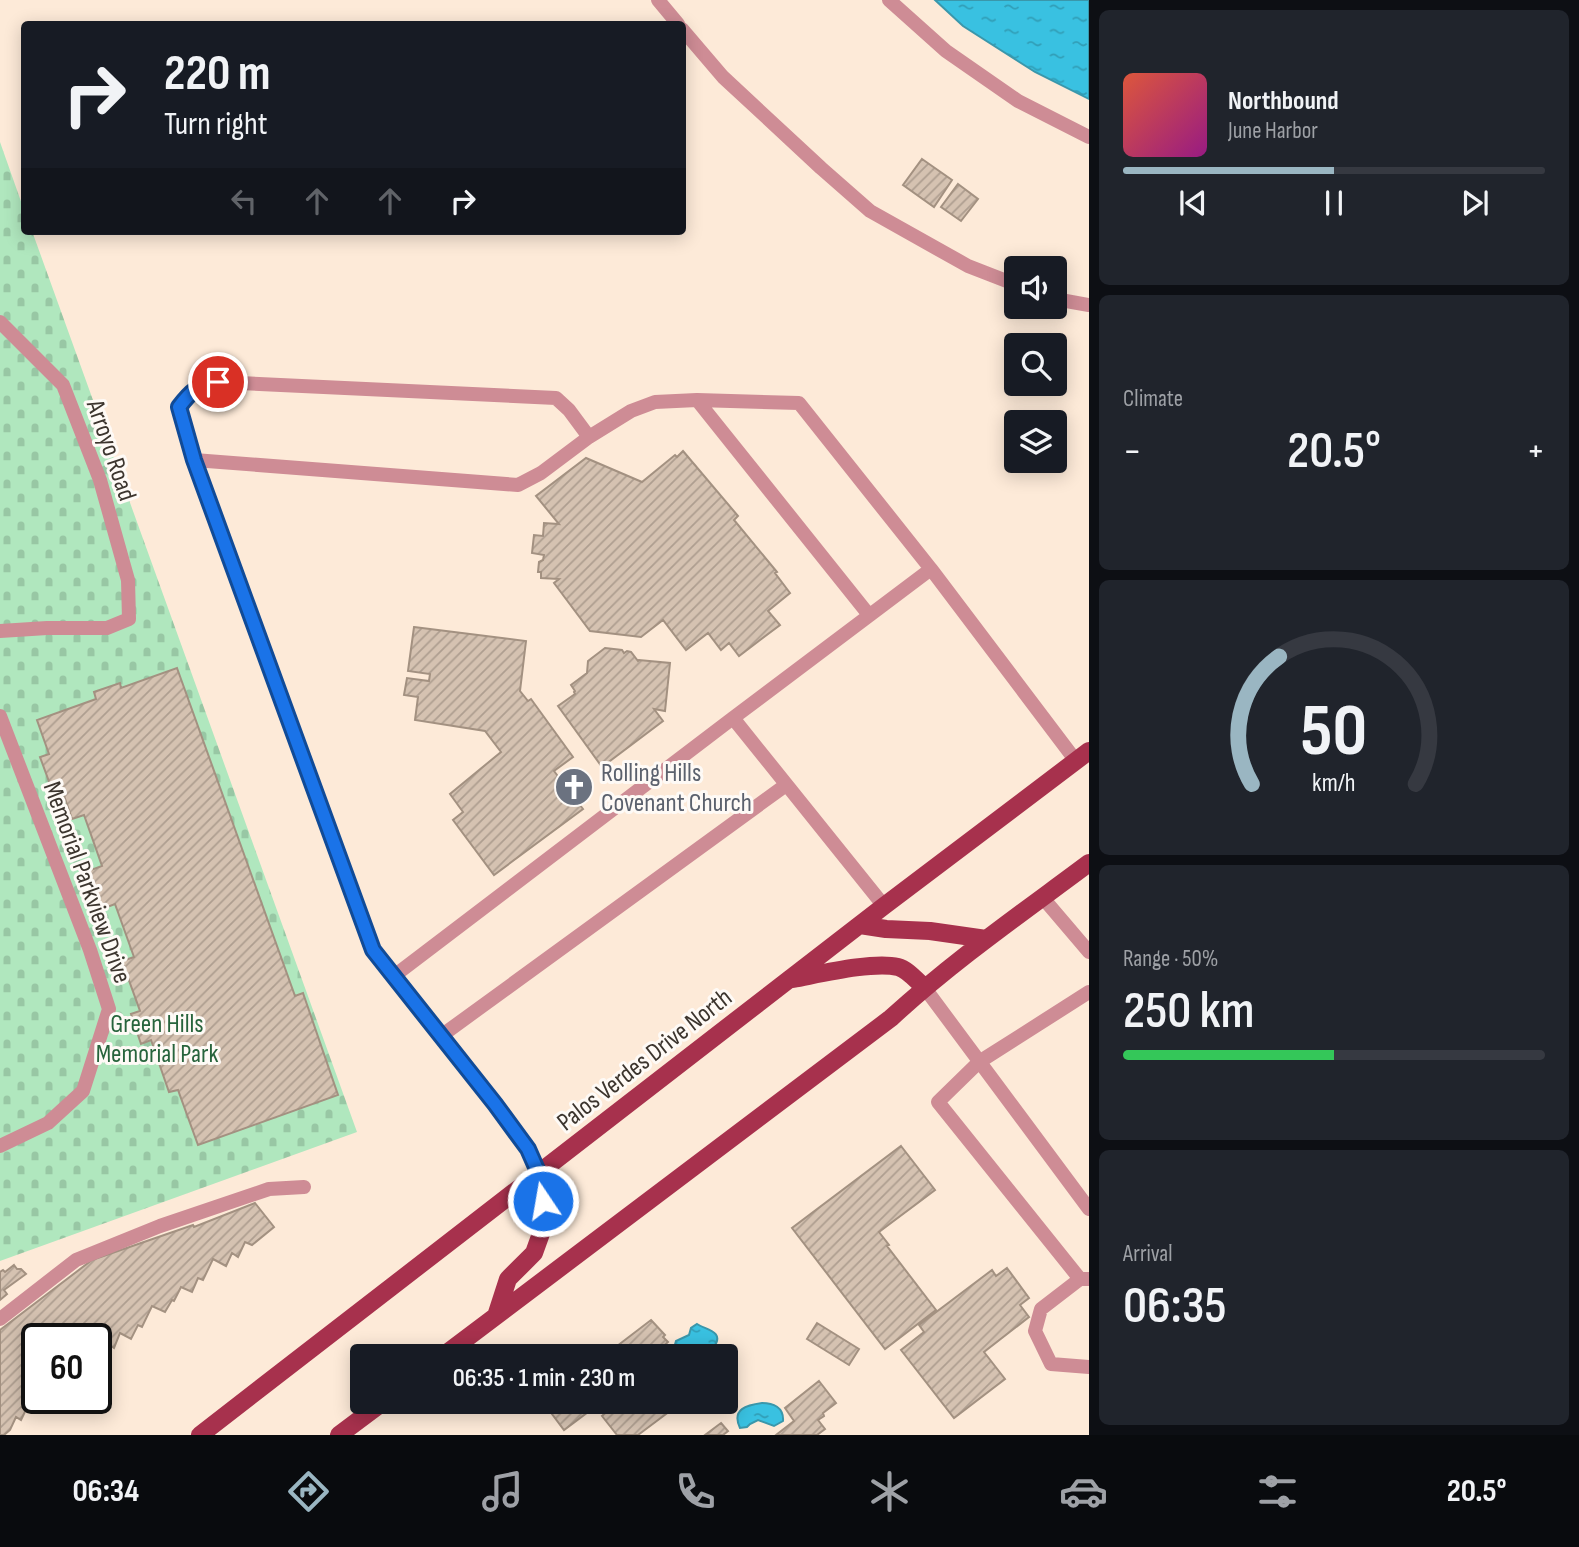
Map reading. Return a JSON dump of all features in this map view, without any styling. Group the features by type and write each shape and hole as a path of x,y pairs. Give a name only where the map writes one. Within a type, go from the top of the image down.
{"main road":[{"name":"Palos Verdes Drive North","path":"200,1435 1082,756"},
{"path":"459,1344 891,1018 924,987 1089,863"},
{"path":"860,925 986,939"},
{"path":"788,980 869,966 887,966 901,967 924,987"},
{"path":"496,1316 508,1279 534,1253 543,1227 539,1174"},
{"path":"339,1435 367,1414"}],"lane":[{"path":"658,0 676,21"},
{"path":"889,0 946,51 997,87 1018,101 1089,137"},
{"path":"686,34 723,77 870,211 968,266 1004,280"},
{"path":"1067,301 1089,305"},
{"name":"Arroyo Road","path":"0,631 107,628 129,620 128,580 100,480 63,385 3,327"},
{"path":"539,1174 528,1149 495,1104 373,950 194,460 179,407 190,393 203,384 218,382 556,398 589,436"},
{"path":"696,400 869,615"},
{"path":"194,460 518,485 541,473 589,436 631,411 655,402 696,400 799,403 1082,756"},
{"path":"394,976 931,569"},
{"name":"Memorial Parkview Drive","path":"0,716 90,950 109,1009 83,1091 48,1123 0,1146"},
{"path":"733,719 884,906"},
{"path":"441,1036 786,785"},
{"path":"1043,898 1089,951"},
{"path":"924,987 1089,1209"},
{"path":"1089,992 979,1062 938,1101 1085,1279 1041,1309 1035,1331 1051,1364 1089,1367"},
{"path":"0,1319 76,1260 160,1226 269,1189 304,1187"}],"green space":[{"name":"Green Hills Memorial Park","path":"0,142 21,202 21,235 33,235 357,1132 0,1261"}],"water":[{"path":"935,0 1089,0 1089,99 1035,72 963,26"},
{"path":"697,1324 713,1332 717,1342 675,1344 689,1335 691,1328"},
{"path":"762,1403 777,1407 782,1412 783,1421 774,1426 758,1420 740,1428 739,1412 751,1405"}],"building":[{"path":"922,159 952,180 934,207 903,185"},
{"path":"958,184 978,199 961,221 941,207"},
{"path":"683,451 738,516 734,520 777,572 775,573 790,593 768,611 780,625 739,656 729,643 721,650 708,633 686,650 663,620 641,637 590,631 554,583 559,579 541,578 541,572 538,572 539,562 544,555 532,553 534,535 543,536 544,523 559,524 536,496 586,458 642,482"},
{"path":"414,627 526,641 520,691 528,701 531,699 573,757 554,771 583,809 494,875 453,820 463,812 450,794 501,752 485,731 415,720 418,697 404,695 407,678 429,681 430,674 408,671"},
{"path":"605,648 631,652 638,661 670,663 665,711 654,709 663,721 602,767 558,706 575,694 571,685 587,673 588,661"},
{"path":"177,668 295,996 303,993 338,1095 198,1145 178,1090 169,1092 151,1040 141,1044 131,1014 140,1011 122,961 134,957 115,904 102,909 88,871 102,866 84,815 72,819 60,784 51,787 40,757 49,754 37,720 96,699 94,692 120,683 121,688"},
{"path":"901,1146 935,1190 879,1232 936,1310 885,1349 792,1228"},
{"path":"255,1203 274,1227 252,1245 245,1242 238,1257 232,1253 226,1266 213,1259 203,1280 198,1278 192,1292 181,1287 165,1312 152,1306 142,1327 138,1325 131,1339 120,1333 114,1348 112,1323 21,1323 21,1414 24,1414 21,1420 16,1417 10,1430 0,1435 0,1330 92,1260 193,1225 194,1227"},
{"path":"14,1265 26,1274 4,1290 7,1294 0,1300 0,1272 5,1272"},
{"path":"1007,1268 1029,1298 1020,1305 1029,1317 984,1352 1005,1379 954,1418 901,1350 924,1332 919,1325 992,1270 996,1276"},
{"path":"651,1320 668,1342 666,1344 620,1344"},
{"path":"817,1323 859,1349 849,1365 807,1339"},
{"path":"819,1381 836,1403 818,1420 825,1429 817,1435 776,1435 794,1421 785,1408"},
{"path":"552,1414 585,1414 564,1430"},
{"path":"666,1414 638,1435 617,1435 602,1416"},
{"path":"721,1423 728,1431 723,1435 705,1435"}],"place":[{"name":"Rolling Hills Covenant Church","path":"574,787"}],"route":[{"path":"218,382 203,384 190,393 179,407 194,460 373,950 528,1149 539,1174 543,1201"}]}
